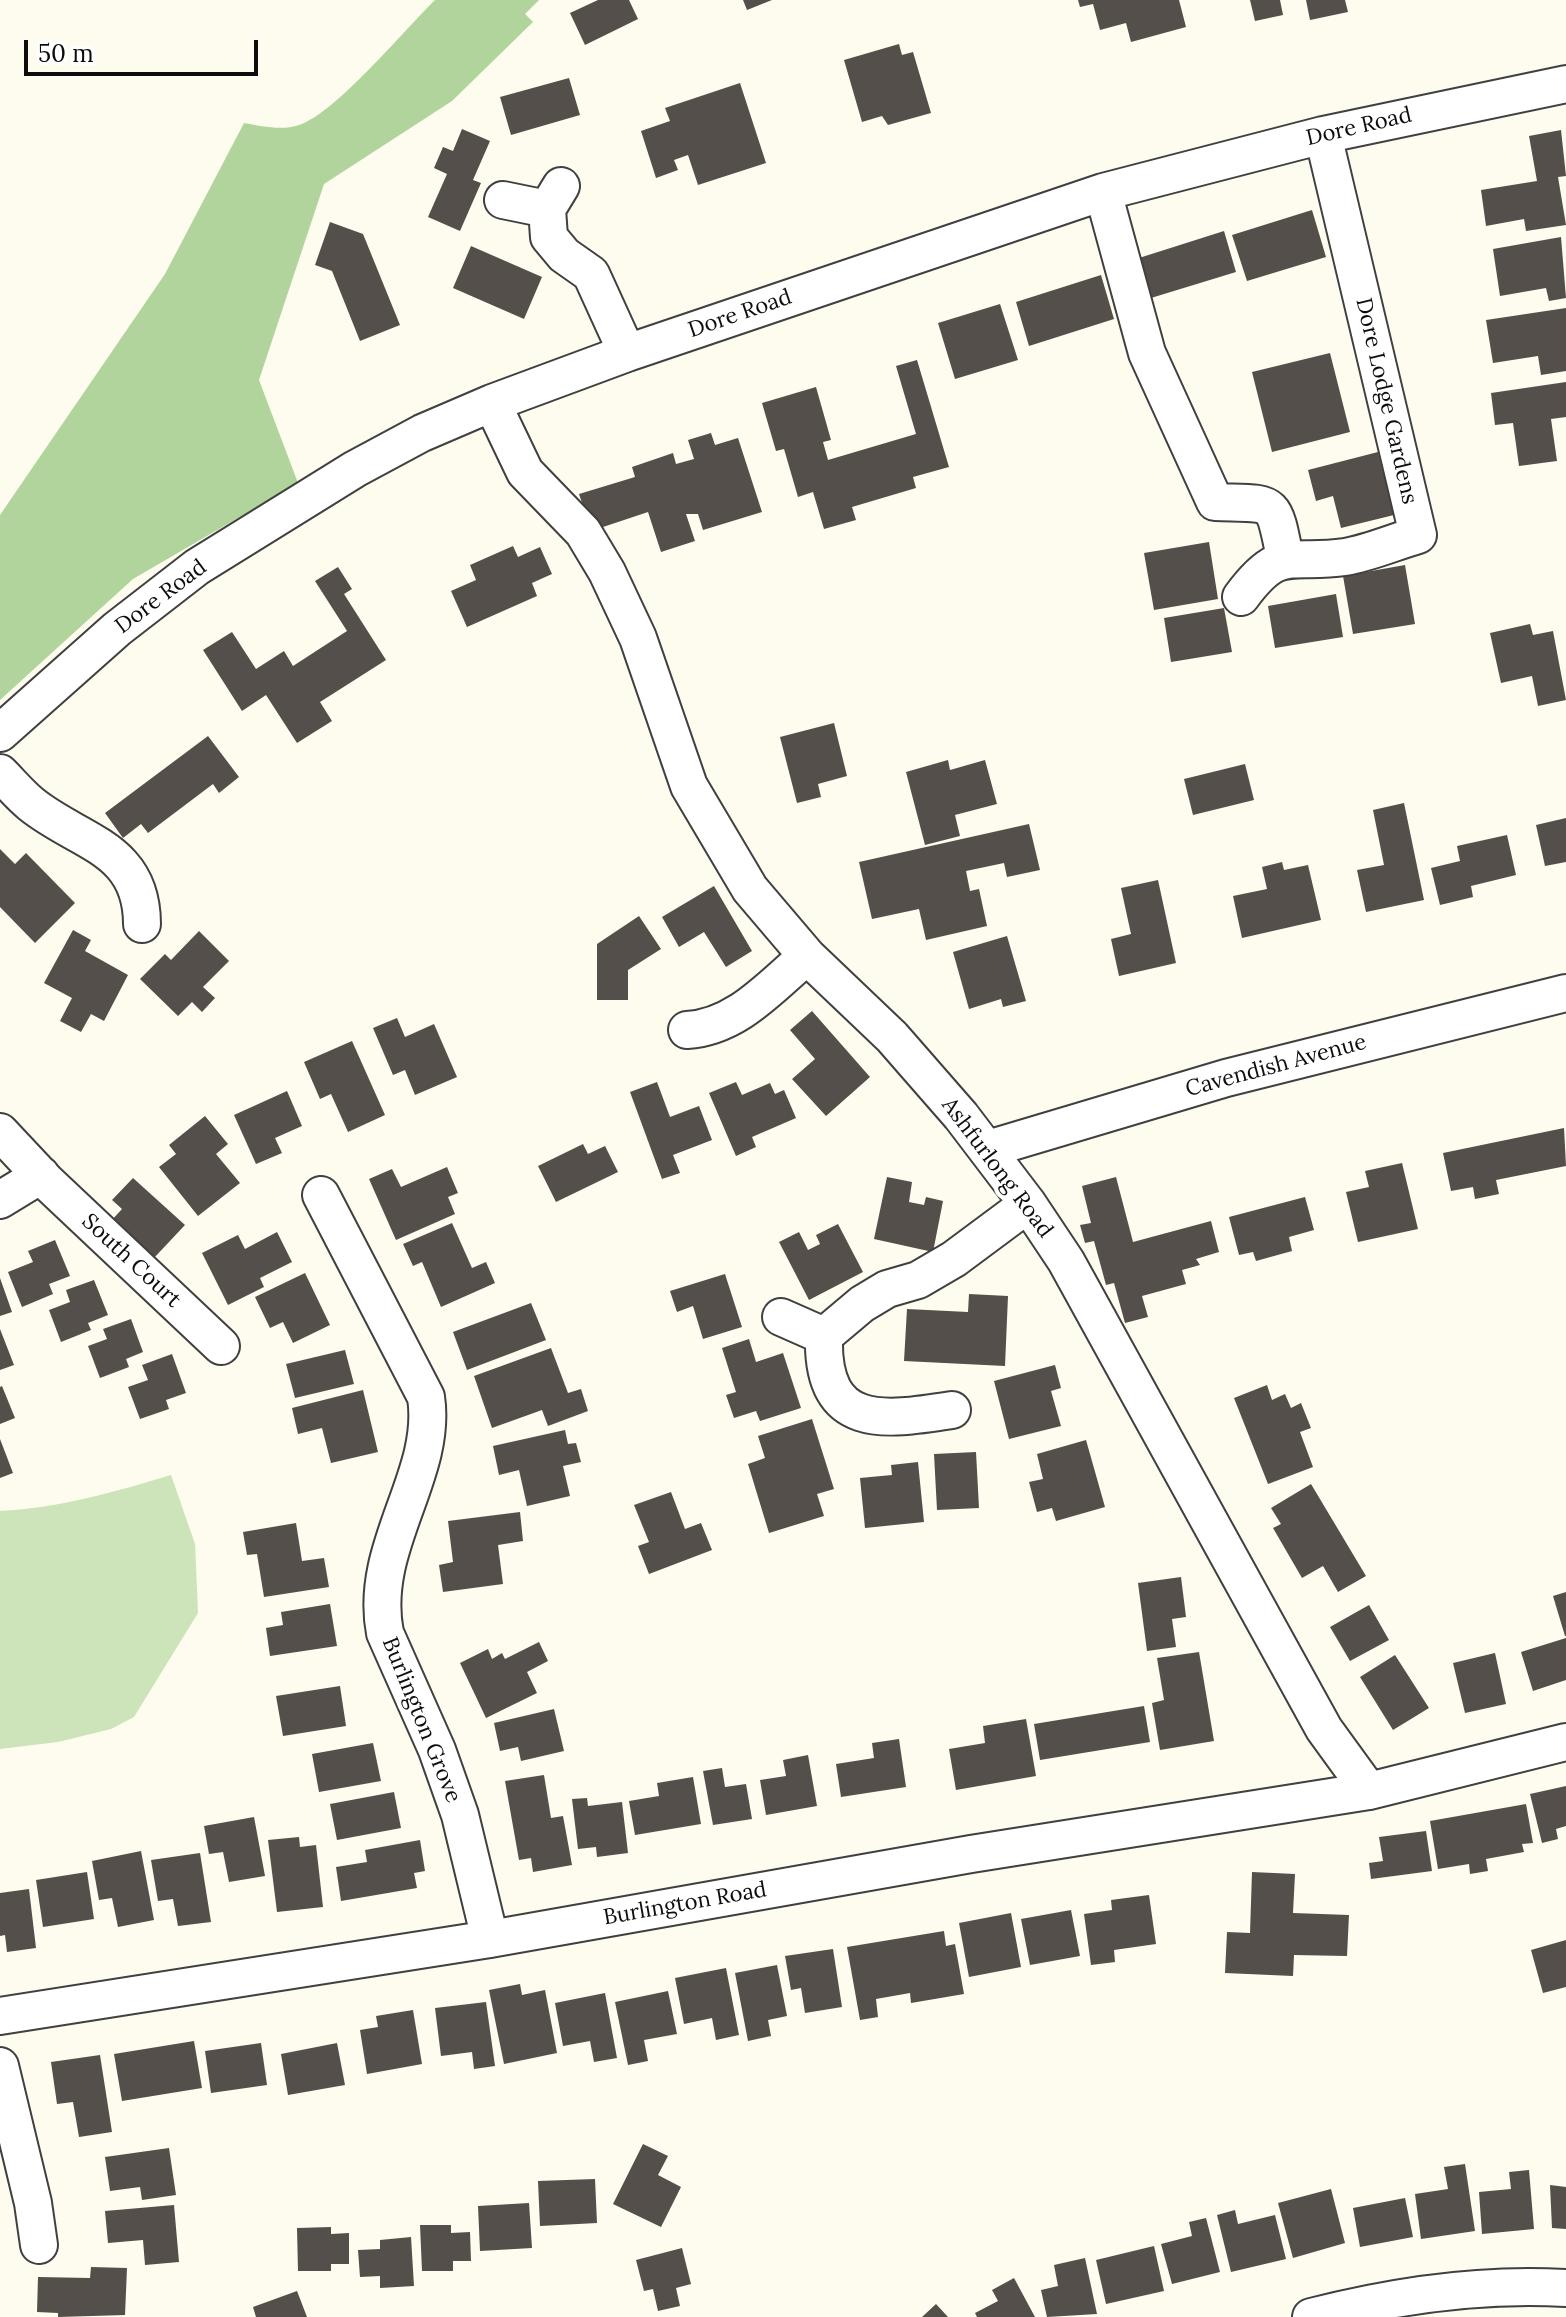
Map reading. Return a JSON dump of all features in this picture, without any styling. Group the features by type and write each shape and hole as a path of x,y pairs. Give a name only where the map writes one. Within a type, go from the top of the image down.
{"street":[{"name":"Dore Road","path":"0,733 117,629 197,567 355,469 422,433 492,403 627,353 1103,192 1323,135 1566,84"},
{"name":"Dore Lodge Gardens","path":"1285,558 1346,557 1418,535 1323,135"},
{"path":"1103,192 1147,353 1215,502 1266,503 1276,512 1285,558 1259,572 1241,597"},
{"path":"503,200 554,197 549,237 564,255 591,274 627,353"},
{"name":"Ashfurlong Road","path":"492,403 525,472 583,532 607,572 638,638 689,786 728,855 774,921 892,1037 988,1149 1028,1204 1066,1261 1324,1729 1369,1791"},
{"path":"0,773 31,804 124,865 137,884 142,924"},
{"path":"687,1030 707,1029 733,1019 807,956"},
{"name":"Cavendish Avenue","path":"988,1149 1226,1078 1566,993"},
{"name":"South Court","path":"0,1132 221,1346"},
{"path":"0,1200 41,1175"},
{"name":"Burlington Grove","path":"321,1195 426,1397 427,1432 387,1559 380,1593 381,1617 385,1633 437,1750 460,1815 490,1939"},
{"path":"952,1410 891,1417 857,1414 839,1397 828,1377 823,1358 824,1336 862,1304 887,1289 918,1280 954,1259 1028,1204"},
{"path":"781,1317 824,1336"},
{"path":"1369,1791 1566,1742"},
{"name":"Burlington Road","path":"0,2016 490,1939 1002,1848 1369,1791"},
{"path":"0,2066 33,2203 39,2245"},
{"path":"1311,2317 1411,2297 1483,2289 1566,2288"}],"green space":[{"path":"435,0 539,0 525,14 533,22 452,101 324,184 259,380 298,483 133,579 0,700 0,515 165,274 244,123 286,128 314,117 350,88"},
{"path":"171,1475 195,1544 198,1613 134,1717 111,1729 58,1742 0,1749 0,1511 65,1503"}],"building":[{"path":"598,0 629,0 638,19 585,45 570,13"},
{"path":"743,0 772,0 747,10"},
{"path":"1078,0 1179,0 1186,27 1131,42 1126,23 1100,30 1093,4 1080,7"},
{"path":"1250,0 1280,0 1283,15 1255,21"},
{"path":"1306,0 1345,0 1348,12 1310,20"},
{"path":"899,44 902,55 913,52 931,113 888,125 882,116 862,122 844,60"},
{"path":"569,78 580,115 511,135 500,97"},
{"path":"740,83 766,163 698,185 688,155 674,160 678,170 656,178 641,131 670,121 665,108"},
{"path":"462,129 490,141 473,180 481,183 460,231 428,217 447,174 434,168 443,147 453,151"},
{"path":"1561,130 1566,176 1558,177 1566,225 1526,231 1524,219 1486,226 1481,190 1537,181 1529,136"},
{"path":"1312,210 1326,257 1247,281 1232,235"},
{"path":"330,222 363,234 400,325 360,341 332,271 315,265"},
{"path":"1224,231 1236,272 1151,298 1139,258"},
{"path":"1561,237 1566,298 1549,301 1546,288 1500,296 1493,249"},
{"path":"471,246 542,277 524,319 453,288"},
{"path":"1101,275 1114,319 1029,346 1016,302"},
{"path":"1000,304 1018,360 955,379 938,323"},
{"path":"1566,308 1566,371 1541,375 1538,356 1493,363 1486,320"},
{"path":"1330,353 1350,432 1272,452 1252,372"},
{"path":"917,360 949,467 913,477 916,488 852,507 856,520 824,529 813,492 798,497 784,449 776,451 762,403 816,387 831,440 823,442 828,460 916,434 896,366"},
{"path":"1566,382 1566,417 1551,419 1557,461 1519,466 1513,423 1495,425 1491,393"},
{"path":"711,433 715,445 738,438 762,512 703,530 698,514 686,514 695,541 661,552 648,512 603,527 585,512 579,494 635,477 632,467 673,453 676,464 694,459 688,440"},
{"path":"1378,452 1394,515 1341,528 1333,496 1316,501 1308,470"},
{"path":"1209,542 1218,599 1154,610 1144,553"},
{"path":"513,546 518,557 540,547 552,574 532,583 537,596 467,627 451,591 476,580 470,565"},
{"path":"1405,565 1415,624 1353,634 1343,576"},
{"path":"338,567 352,589 344,594 386,660 320,702 332,721 297,743 266,695 242,711 203,650 232,632 256,669 284,651 293,666 347,631 315,581"},
{"path":"1336,594 1343,637 1275,648 1268,606"},
{"path":"1224,608 1232,652 1171,662 1164,618"},
{"path":"1530,624 1533,635 1553,631 1566,700 1538,706 1532,676 1501,683 1490,633"},
{"path":"834,723 847,776 818,784 821,797 797,803 780,737"},
{"path":"208,736 239,777 219,793 213,784 148,833 141,824 123,838 105,813"},
{"path":"948,760 950,770 985,760 997,804 955,815 960,836 925,845 906,772"},
{"path":"1245,764 1254,800 1193,815 1184,779"},
{"path":"1404,803 1424,900 1366,912 1357,870 1384,865 1373,810"},
{"path":"1566,818 1566,862 1545,866 1536,825"},
{"path":"1029,824 1040,870 1007,877 1004,863 966,871 970,891 979,889 987,926 926,940 919,909 872,919 859,862"},
{"path":"1507,835 1516,875 1471,886 1473,897 1440,905 1431,868 1460,861 1457,846"},
{"path":"0,849 15,864 26,853 75,903 35,943 0,907"},
{"path":"1282,862 1284,870 1308,865 1321,920 1242,938 1233,896 1267,889 1262,867"},
{"path":"1158,880 1176,963 1119,976 1111,939 1131,934 1121,888"},
{"path":"714,886 752,951 726,967 704,932 679,947 662,917"},
{"path":"639,916 661,949 628,970 628,1000 597,1000 597,944"},
{"path":"73,930 91,940 85,951 128,975 104,1021 91,1014 81,1032 60,1021 72,998 44,983"},
{"path":"199,931 229,961 203,987 215,998 202,1012 192,1002 178,1016 140,979 165,954 171,960"},
{"path":"1007,936 1026,1001 1003,1007 1001,999 969,1009 953,952"},
{"path":"812,1011 870,1077 826,1116 792,1079 815,1059 790,1030"},
{"path":"397,1018 405,1037 434,1024 457,1077 415,1095 405,1070 393,1075 373,1028"},
{"path":"352,1041 385,1115 348,1132 331,1094 320,1099 304,1062"},
{"path":"657,1082 670,1117 699,1106 712,1140 673,1155 680,1173 662,1179 630,1092"},
{"path":"736,1082 742,1095 770,1083 775,1094 784,1090 796,1118 752,1137 756,1147 736,1156 709,1093"},
{"path":"287,1091 302,1126 275,1138 282,1153 256,1164 234,1115"},
{"path":"205,1116 228,1144 216,1154 240,1183 198,1216 159,1167 176,1154 169,1145"},
{"path":"1564,1128 1566,1166 1496,1180 1499,1194 1475,1199 1473,1187 1451,1191 1443,1153"},
{"path":"583,1144 588,1154 605,1146 618,1172 556,1202 538,1166"},
{"path":"1402,1163 1418,1229 1358,1242 1346,1192 1369,1187 1365,1171"},
{"path":"447,1167 458,1193 448,1197 455,1214 396,1240 369,1179 392,1169 401,1187"},
{"path":"887,1177 912,1182 909,1202 924,1205 926,1197 943,1201 933,1252 874,1239"},
{"path":"1116,1177 1133,1242 1211,1221 1219,1252 1196,1259 1200,1265 1182,1270 1186,1284 1142,1296 1148,1317 1125,1323 1114,1283 1106,1285 1094,1241 1085,1243 1080,1225 1091,1223 1082,1186"},
{"path":"133,1178 185,1225 153,1259 111,1221 122,1209 112,1200"},
{"path":"1305,1197 1314,1230 1289,1237 1292,1251 1256,1261 1253,1252 1239,1255 1229,1217"},
{"path":"452,1223 472,1268 486,1262 495,1283 441,1307 422,1262 413,1266 403,1244"},
{"path":"838,1224 863,1272 809,1300 779,1242 799,1232 808,1250 820,1244 816,1235"},
{"path":"277,1232 292,1262 260,1278 264,1287 228,1305 202,1253 238,1235 245,1249"},
{"path":"55,1240 70,1276 49,1284 53,1294 22,1307 8,1272 33,1262 28,1251"},
{"path":"305,1273 330,1325 293,1343 283,1322 270,1328 255,1297"},
{"path":"725,1274 742,1327 703,1339 693,1306 677,1312 670,1291"},
{"path":"0,1278 12,1312 0,1316"},
{"path":"94,1280 108,1315 88,1323 91,1330 61,1342 49,1310 70,1302 66,1290"},
{"path":"969,1294 1008,1296 1005,1366 904,1361 907,1309 968,1312"},
{"path":"531,1303 546,1340 467,1370 453,1332"},
{"path":"131,1319 143,1352 126,1359 129,1367 100,1378 88,1346 107,1339 103,1329"},
{"path":"0,1329 14,1365 0,1370"},
{"path":"749,1339 756,1362 783,1353 801,1408 760,1421 756,1411 734,1418 726,1395 736,1392 722,1348"},
{"path":"551,1348 568,1393 581,1389 588,1411 548,1426 542,1410 492,1428 474,1376"},
{"path":"345,1350 354,1384 295,1398 286,1364"},
{"path":"172,1354 186,1393 166,1400 169,1409 140,1419 128,1387 148,1380 142,1365"},
{"path":"1055,1365 1061,1388 1051,1391 1061,1426 1009,1439 994,1381"},
{"path":"1267,1385 1272,1400 1285,1394 1291,1408 1301,1403 1311,1428 1300,1432 1313,1467 1268,1484 1234,1398"},
{"path":"0,1387 15,1418 0,1424"},
{"path":"363,1390 378,1452 331,1463 322,1428 298,1434 292,1408"},
{"path":"812,1419 834,1489 817,1494 824,1516 769,1533 748,1464 765,1458 758,1436"},
{"path":"565,1430 568,1444 576,1443 581,1462 563,1466 570,1496 527,1506 519,1470 499,1475 493,1446"},
{"path":"0,1439 13,1473 0,1478"},
{"path":"1086,1440 1105,1507 1056,1521 1052,1508 1037,1512 1029,1482 1043,1479 1037,1454"},
{"path":"976,1452 979,1508 937,1510 934,1454"},
{"path":"918,1462 924,1522 865,1528 860,1478 892,1475 891,1465"},
{"path":"1311,1484 1366,1576 1338,1592 1323,1566 1302,1578 1273,1528 1281,1524 1271,1508"},
{"path":"671,1492 685,1529 701,1523 712,1550 649,1574 638,1546 649,1542 634,1505"},
{"path":"520,1512 523,1541 498,1545 503,1584 443,1592 439,1565 453,1562 448,1521"},
{"path":"296,1523 302,1561 324,1558 329,1587 264,1597 257,1554 247,1555 243,1532"},
{"path":"1181,1577 1186,1617 1172,1619 1176,1647 1147,1651 1138,1583"},
{"path":"1566,1592 1566,1636 1565,1636 1553,1596"},
{"path":"330,1604 337,1646 270,1656 266,1628 283,1625 281,1612"},
{"path":"1369,1605 1389,1640 1350,1661 1330,1627"},
{"path":"1566,1638 1566,1680 1533,1691 1521,1652"},
{"path":"539,1642 548,1661 527,1672 537,1693 486,1718 460,1663 488,1649 492,1659 502,1653 505,1659"},
{"path":"1199,1652 1214,1741 1160,1750 1152,1703 1164,1700 1157,1658"},
{"path":"1495,1653 1506,1704 1465,1713 1453,1663"},
{"path":"1395,1655 1429,1708 1393,1730 1360,1677"},
{"path":"340,1686 346,1726 283,1736 276,1696"},
{"path":"1144,1706 1150,1742 1040,1760 1034,1724"},
{"path":"554,1709 564,1751 521,1761 518,1747 500,1751 494,1723"},
{"path":"1026,1719 1036,1776 956,1790 949,1749 985,1743 983,1726"},
{"path":"899,1739 906,1787 841,1797 836,1764 874,1758 872,1743"},
{"path":"373,1743 381,1781 319,1792 312,1754"},
{"path":"808,1755 817,1806 766,1815 760,1780 786,1776 783,1760"},
{"path":"722,1768 725,1787 746,1784 752,1819 713,1825 703,1771"},
{"path":"544,1775 551,1818 563,1816 572,1865 533,1872 531,1858 519,1860 505,1781"},
{"path":"693,1777 701,1824 635,1835 629,1801 659,1796 657,1783"},
{"path":"1566,1786 1566,1826 1556,1829 1558,1839 1542,1843 1530,1794"},
{"path":"394,1792 401,1828 337,1840 330,1804"},
{"path":"587,1798 588,1806 622,1802 628,1853 597,1857 596,1847 578,1849 572,1799"},
{"path":"1526,1804 1533,1843 1522,1844 1524,1852 1486,1859 1488,1871 1470,1874 1469,1864 1438,1869 1430,1821"},
{"path":"254,1817 265,1876 229,1882 223,1852 209,1854 204,1826"},
{"path":"1426,1831 1432,1871 1371,1879 1369,1863 1383,1861 1379,1837"},
{"path":"299,1837 300,1847 316,1845 323,1907 277,1912 268,1840"},
{"path":"420,1840 425,1871 414,1873 417,1888 341,1901 336,1867 367,1862 365,1850"},
{"path":"141,1851 154,1920 118,1927 112,1898 99,1900 92,1861"},
{"path":"200,1853 211,1922 178,1926 173,1899 158,1901 151,1860"},
{"path":"87,1872 94,1919 43,1927 36,1880"},
{"path":"1252,1872 1295,1874 1293,1913 1349,1915 1347,1956 1294,1955 1293,1976 1225,1973 1227,1932 1250,1933"},
{"path":"29,1889 36,1948 7,1952 5,1935 0,1936 0,1893"},
{"path":"1149,1895 1156,1944 1114,1950 1115,1962 1091,1965 1084,1914 1112,1910 1111,1900"},
{"path":"1071,1910 1080,1956 1030,1965 1021,1919"},
{"path":"1011,1913 1021,1967 969,1977 959,1923"},
{"path":"944,1931 946,1946 955,1944 964,1994 911,2003 910,1993 876,1999 878,2017 860,2020 847,1947"},
{"path":"1566,1940 1566,1987 1543,1993 1531,1950"},
{"path":"833,1949 842,2007 805,2013 801,1988 791,1990 785,1956"},
{"path":"777,1965 787,2016 768,2020 771,2036 748,2041 735,1973"},
{"path":"726,1968 739,2035 716,2040 712,2018 684,2024 675,1978"},
{"path":"520,1984 522,1995 545,1990 557,2053 504,2064 489,1990"},
{"path":"668,1991 677,2034 644,2040 648,2061 628,2065 615,2002"},
{"path":"605,1993 617,2058 594,2062 590,2041 563,2046 555,2003"},
{"path":"486,2002 495,2066 474,2069 472,2052 441,2056 435,2008"},
{"path":"413,2010 422,2064 367,2074 360,2030 378,2027 376,2016"},
{"path":"194,2041 202,2088 122,2101 114,2054"},
{"path":"261,2043 267,2085 211,2093 205,2051"},
{"path":"337,2043 345,2085 288,2095 281,2054"},
{"path":"100,2055 112,2132 79,2137 73,2102 57,2104 51,2062"},
{"path":"643,2144 668,2156 658,2175 681,2187 661,2227 613,2204"},
{"path":"169,2148 176,2195 142,2200 140,2187 110,2191 105,2157"},
{"path":"1465,2164 1475,2231 1421,2239 1415,2194 1448,2189 1444,2167"},
{"path":"1529,2170 1534,2229 1482,2234 1479,2192 1511,2189 1509,2172"},
{"path":"595,2179 597,2223 540,2226 538,2181"},
{"path":"1550,2185 1566,2187 1566,2229 1552,2228"},
{"path":"1331,2189 1345,2243 1293,2258 1278,2203"},
{"path":"1405,2198 1413,2237 1360,2247 1353,2208"},
{"path":"529,2203 532,2248 480,2251 478,2206"},
{"path":"174,2205 179,2262 145,2265 143,2240 108,2243 105,2211"},
{"path":"1235,2210 1238,2224 1275,2215 1286,2259 1231,2272 1217,2215"},
{"path":"1206,2218 1220,2272 1172,2284 1161,2244 1192,2236 1189,2222"},
{"path":"420,2225 451,2225 451,2233 470,2232 471,2261 453,2261 453,2271 422,2271"},
{"path":"331,2227 331,2234 349,2233 349,2264 331,2264 331,2271 298,2271 297,2228"},
{"path":"411,2237 414,2286 380,2288 380,2276 360,2277 358,2250 380,2249 380,2240"},
{"path":"1154,2246 1164,2291 1106,2304 1096,2260"},
{"path":"682,2248 691,2284 676,2288 680,2306 658,2311 653,2289 644,2291 636,2260"},
{"path":"1085,2258 1097,2314 1047,2317 1041,2290 1058,2286 1054,2265"},
{"path":"91,2267 127,2268 125,2315 58,2317 58,2313 37,2312 38,2277 90,2278"},
{"path":"1014,2278 1035,2317 977,2317 975,2313 998,2301 992,2290"},
{"path":"297,2291 307,2317 256,2317 253,2307"},
{"path":"936,2304 948,2317 922,2317"}]}
